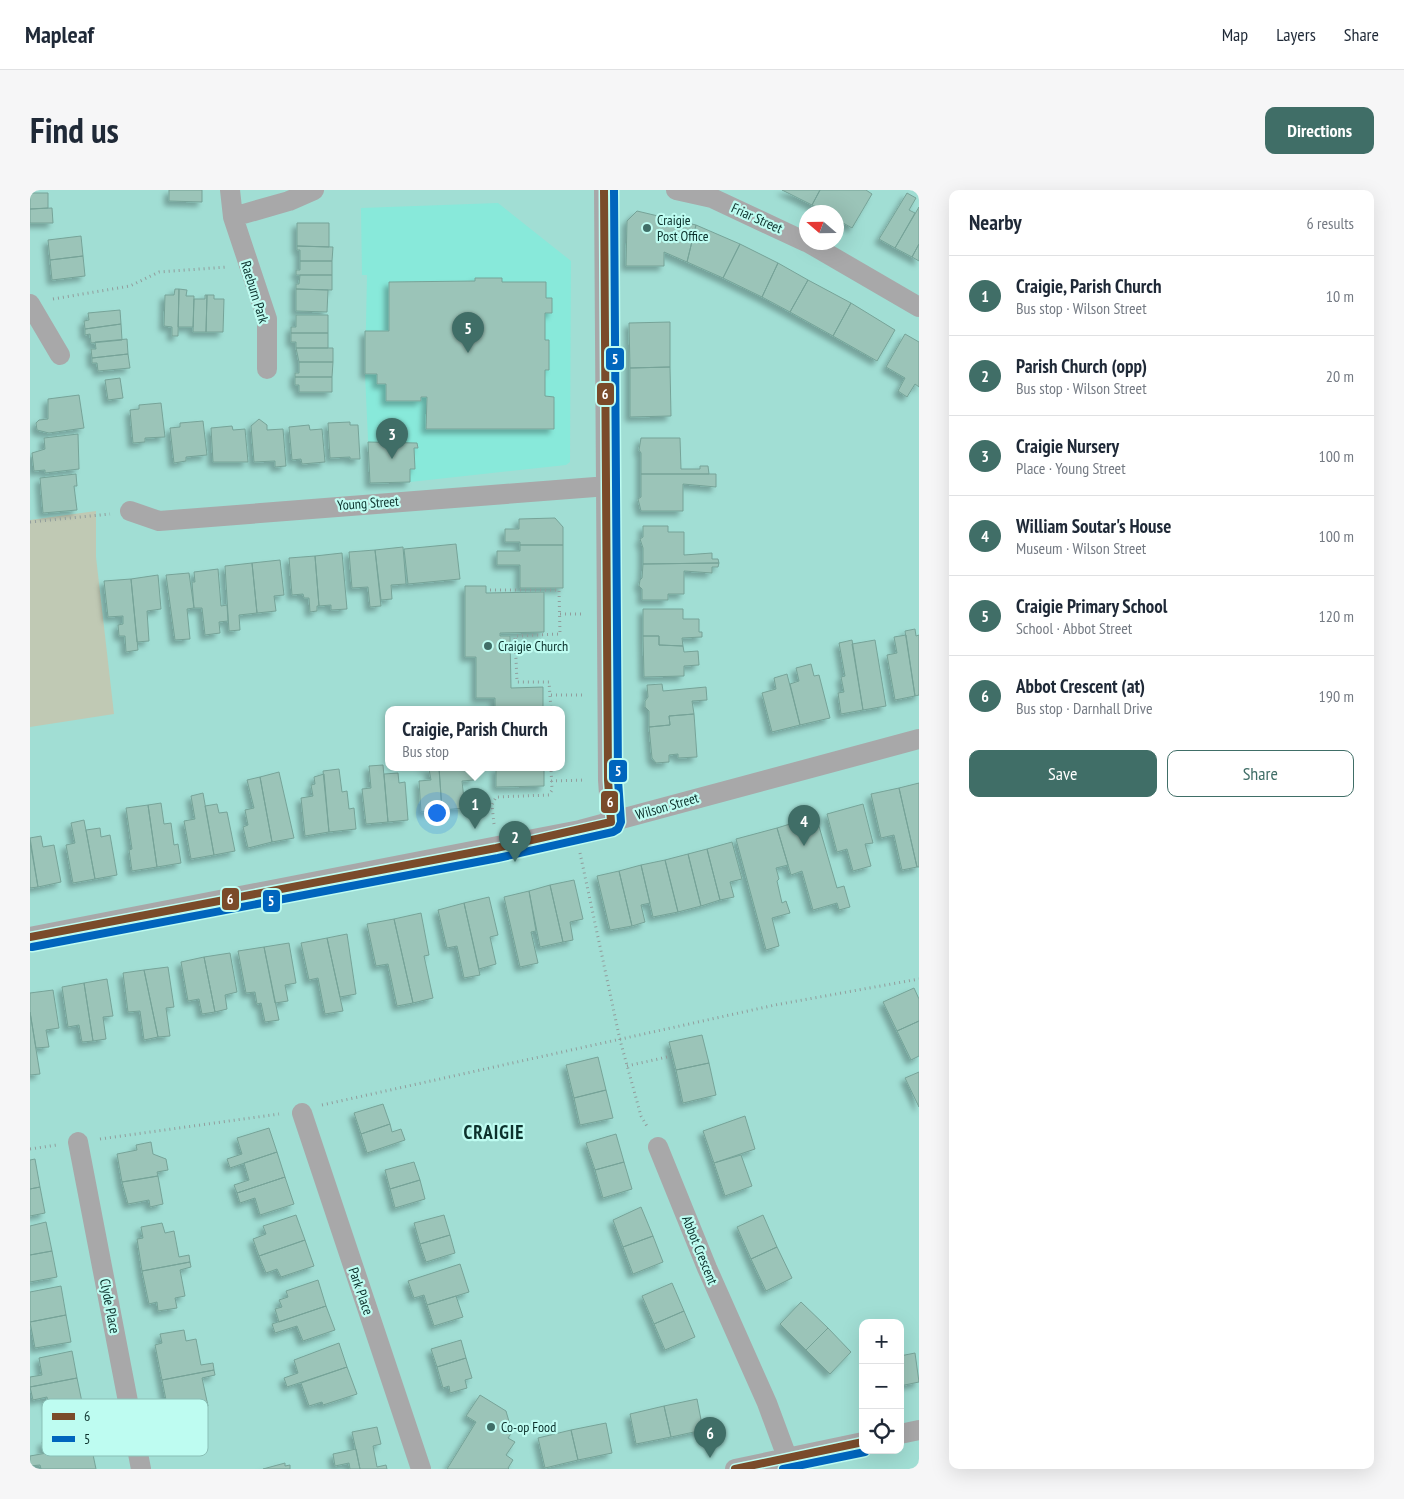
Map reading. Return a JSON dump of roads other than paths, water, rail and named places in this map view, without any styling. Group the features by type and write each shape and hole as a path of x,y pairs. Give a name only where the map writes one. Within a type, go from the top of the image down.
{"street":[{"name":"Raeburn Park","path":"230,190 233,217 247,265 267,319 267,369"},
{"path":"233,217 289,201 314,190"},
{"path":"604,190 608,486 608,780 611,822"},
{"name":"Friar Street","path":"676,190 712,198 799,238"},
{"name":"Friar Street","path":"821,250 919,307"},
{"path":"39,302 60,355"},
{"name":"Young Street","path":"130,511 158,521 608,486"},
{"name":"Wilson Street","path":"30,936 575,831 919,739"},
{"name":"Park Place","path":"302,1113 421,1469"},
{"name":"Clyde Place","path":"78,1142 128,1399"},
{"name":"Abbot Crescent","path":"658,1147 707,1268 760,1385 787,1457"},
{"path":"904,1433 919,1430"},
{"path":"737,1469 859,1443"},
{"name":"Clyde Place","path":"138,1456 141,1469"}],"place":[{"name":"Craigie Post Office","path":"647,228"},
{"name":"Craigie Primary School","path":"468,353"},
{"name":"Craigie Nursery","path":"392,459"},
{"name":"Craigie Church","path":"488,646"},
{"name":"Craigie, Parish Church","path":"475,829"},
{"name":"William Soutar's House","path":"804,846"},
{"name":"Parish Church (opp)","path":"515,862"},
{"name":"Co-op Food","path":"491,1427"},
{"name":"Abbot Crescent (at)","path":"710,1458"}],"district":[{"name":"CRAIGIE","path":"494,1132"}]}
